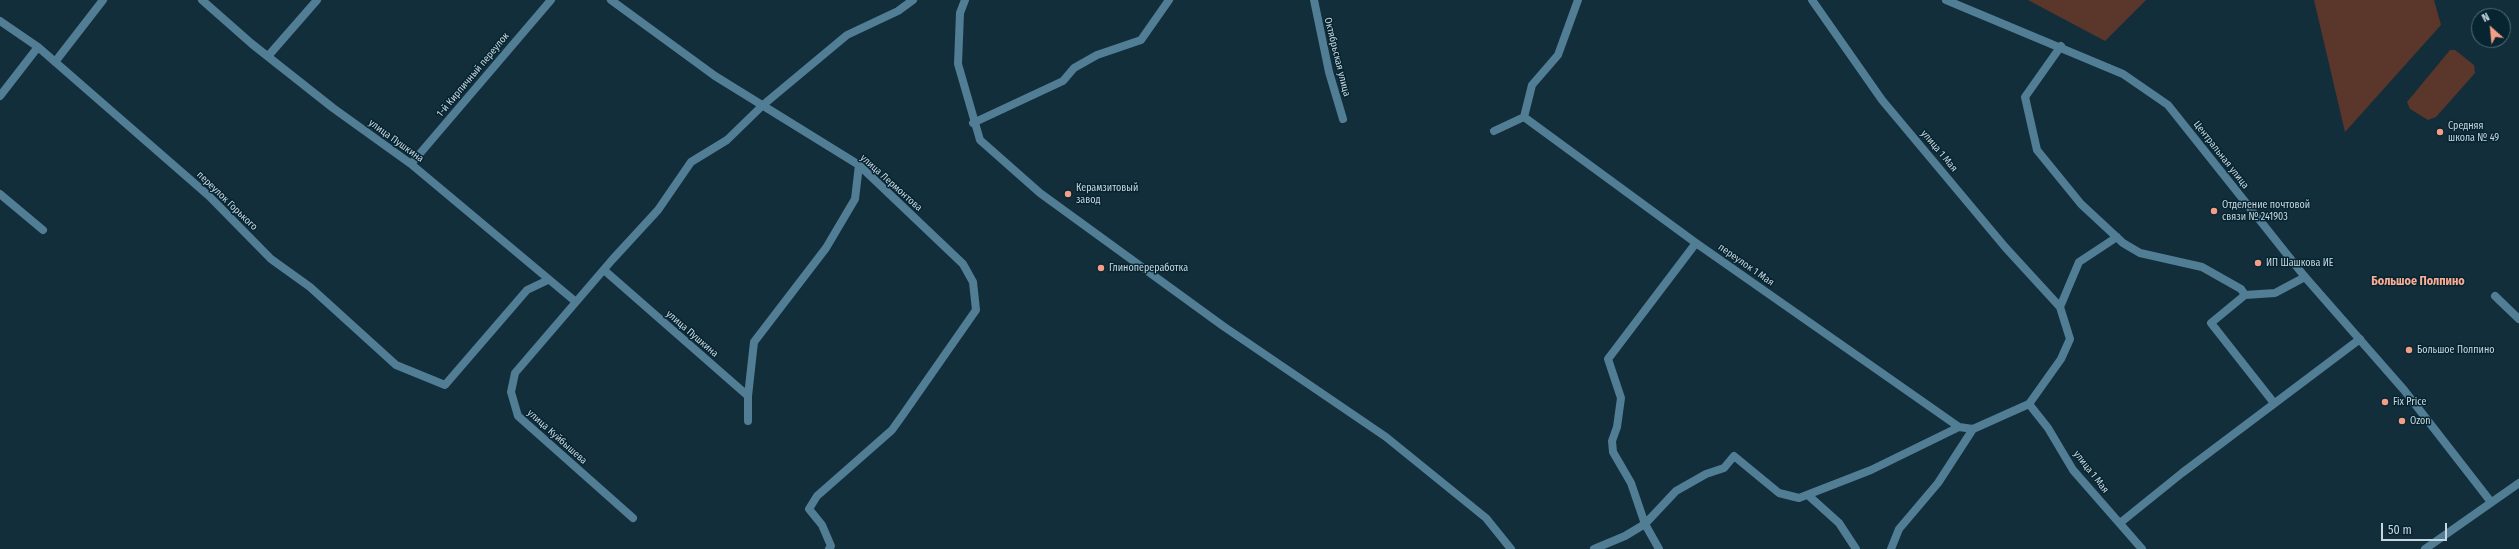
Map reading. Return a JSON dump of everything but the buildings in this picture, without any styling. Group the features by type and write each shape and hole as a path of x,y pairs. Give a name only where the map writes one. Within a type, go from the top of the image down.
{"street":[{"path":"55,62 103,0"},
{"name":"улица Пушкина","path":"202,0 252,44 269,55 333,108 411,164 576,302"},
{"path":"269,55 317,0"},
{"name":"1-й Кирпичный переулок","path":"411,164 551,0"},
{"name":"улица Лермонтова","path":"611,0 715,76 859,165 963,264 973,282 977,301 976,310 892,430 817,496 809,509 822,525 831,546 829,549"},
{"name":"улица Куйбышева","path":"633,518 518,416 511,392 515,373 658,210 690,162 727,140 763,105 847,35 904,8 913,0"},
{"path":"965,0 960,13 958,64 973,123 980,140 1040,193 1223,326 1386,437 1486,518 1511,549"},
{"path":"973,123 1063,81 1074,68 1098,55 1141,40 1169,0"},
{"name":"Октябрьская улица","path":"1314,0 1329,72 1343,119"},
{"path":"1494,131 1524,117 1532,85 1558,55 1578,0"},
{"name":"улица 1 Мая","path":"1812,0 1882,100 2005,247 2060,307"},
{"name":"Центральная улица","path":"1946,0 2061,46 2123,74 2168,105 2305,277 2404,390 2491,502"},
{"name":"переулок Горького","path":"0,21 38,47 209,196 271,259 310,287 396,365 445,385 527,290 548,280"},
{"path":"2061,46 2025,97 2037,150 2081,204 2123,243 2140,253 2202,267 2241,288 2244,295"},
{"path":"0,96 38,47"},
{"name":"переулок 1 Мая","path":"1524,117 1696,243 1959,427"},
{"path":"748,421 748,396 754,342 826,248 855,199 859,165"},
{"path":"0,194 43,230"},
{"path":"1891,549 1899,529 1938,483 1974,429 2029,404 2061,359 2070,339 2060,307 2079,262 2117,237"},
{"path":"1659,549 1645,524 1631,483 1614,452 1612,441 1617,427 1621,398 1608,359 1696,243"},
{"name":"улица Пушкина","path":"604,270 748,396"},
{"path":"2274,404 2211,322 2244,295 2275,293 2305,277"},
{"path":"2494,296 2519,319"},
{"path":"2120,523 2360,339"},
{"name":"улица 1 Мая","path":"2029,404 2048,428 2073,470 2142,549"},
{"path":"1594,549 1625,536 1645,524 1676,491 1706,474 1724,468 1734,456 1769,486 1791,498 1809,496 1839,481 1871,470 1959,427 1974,429"},
{"path":"2425,549 2519,483"},
{"path":"1809,496 1839,523 1856,549"}],"shaded area":[{"path":"2028,0 2146,0 2105,41"},
{"path":"2314,0 2434,0 2441,25 2345,132"},
{"path":"2450,50 2455,50 2474,65 2475,73 2436,117 2428,120 2410,109 2407,102"}],"place":[{"name":"Средняя школа № 49","path":"2440,132"},
{"name":"Керамзитовый завод","path":"1068,194"},
{"name":"Отделение почтовой связи № 241903","path":"2214,211"},
{"name":"ИП Шашкова ИЕ","path":"2258,263"},
{"name":"Глинопереработка","path":"1101,268"},
{"name":"Большое Полпино","path":"2409,350"},
{"name":"Fix Price","path":"2385,402"},
{"name":"Ozon","path":"2402,421"}],"district":[{"name":"Большое Полпино","path":"2418,282"}]}
